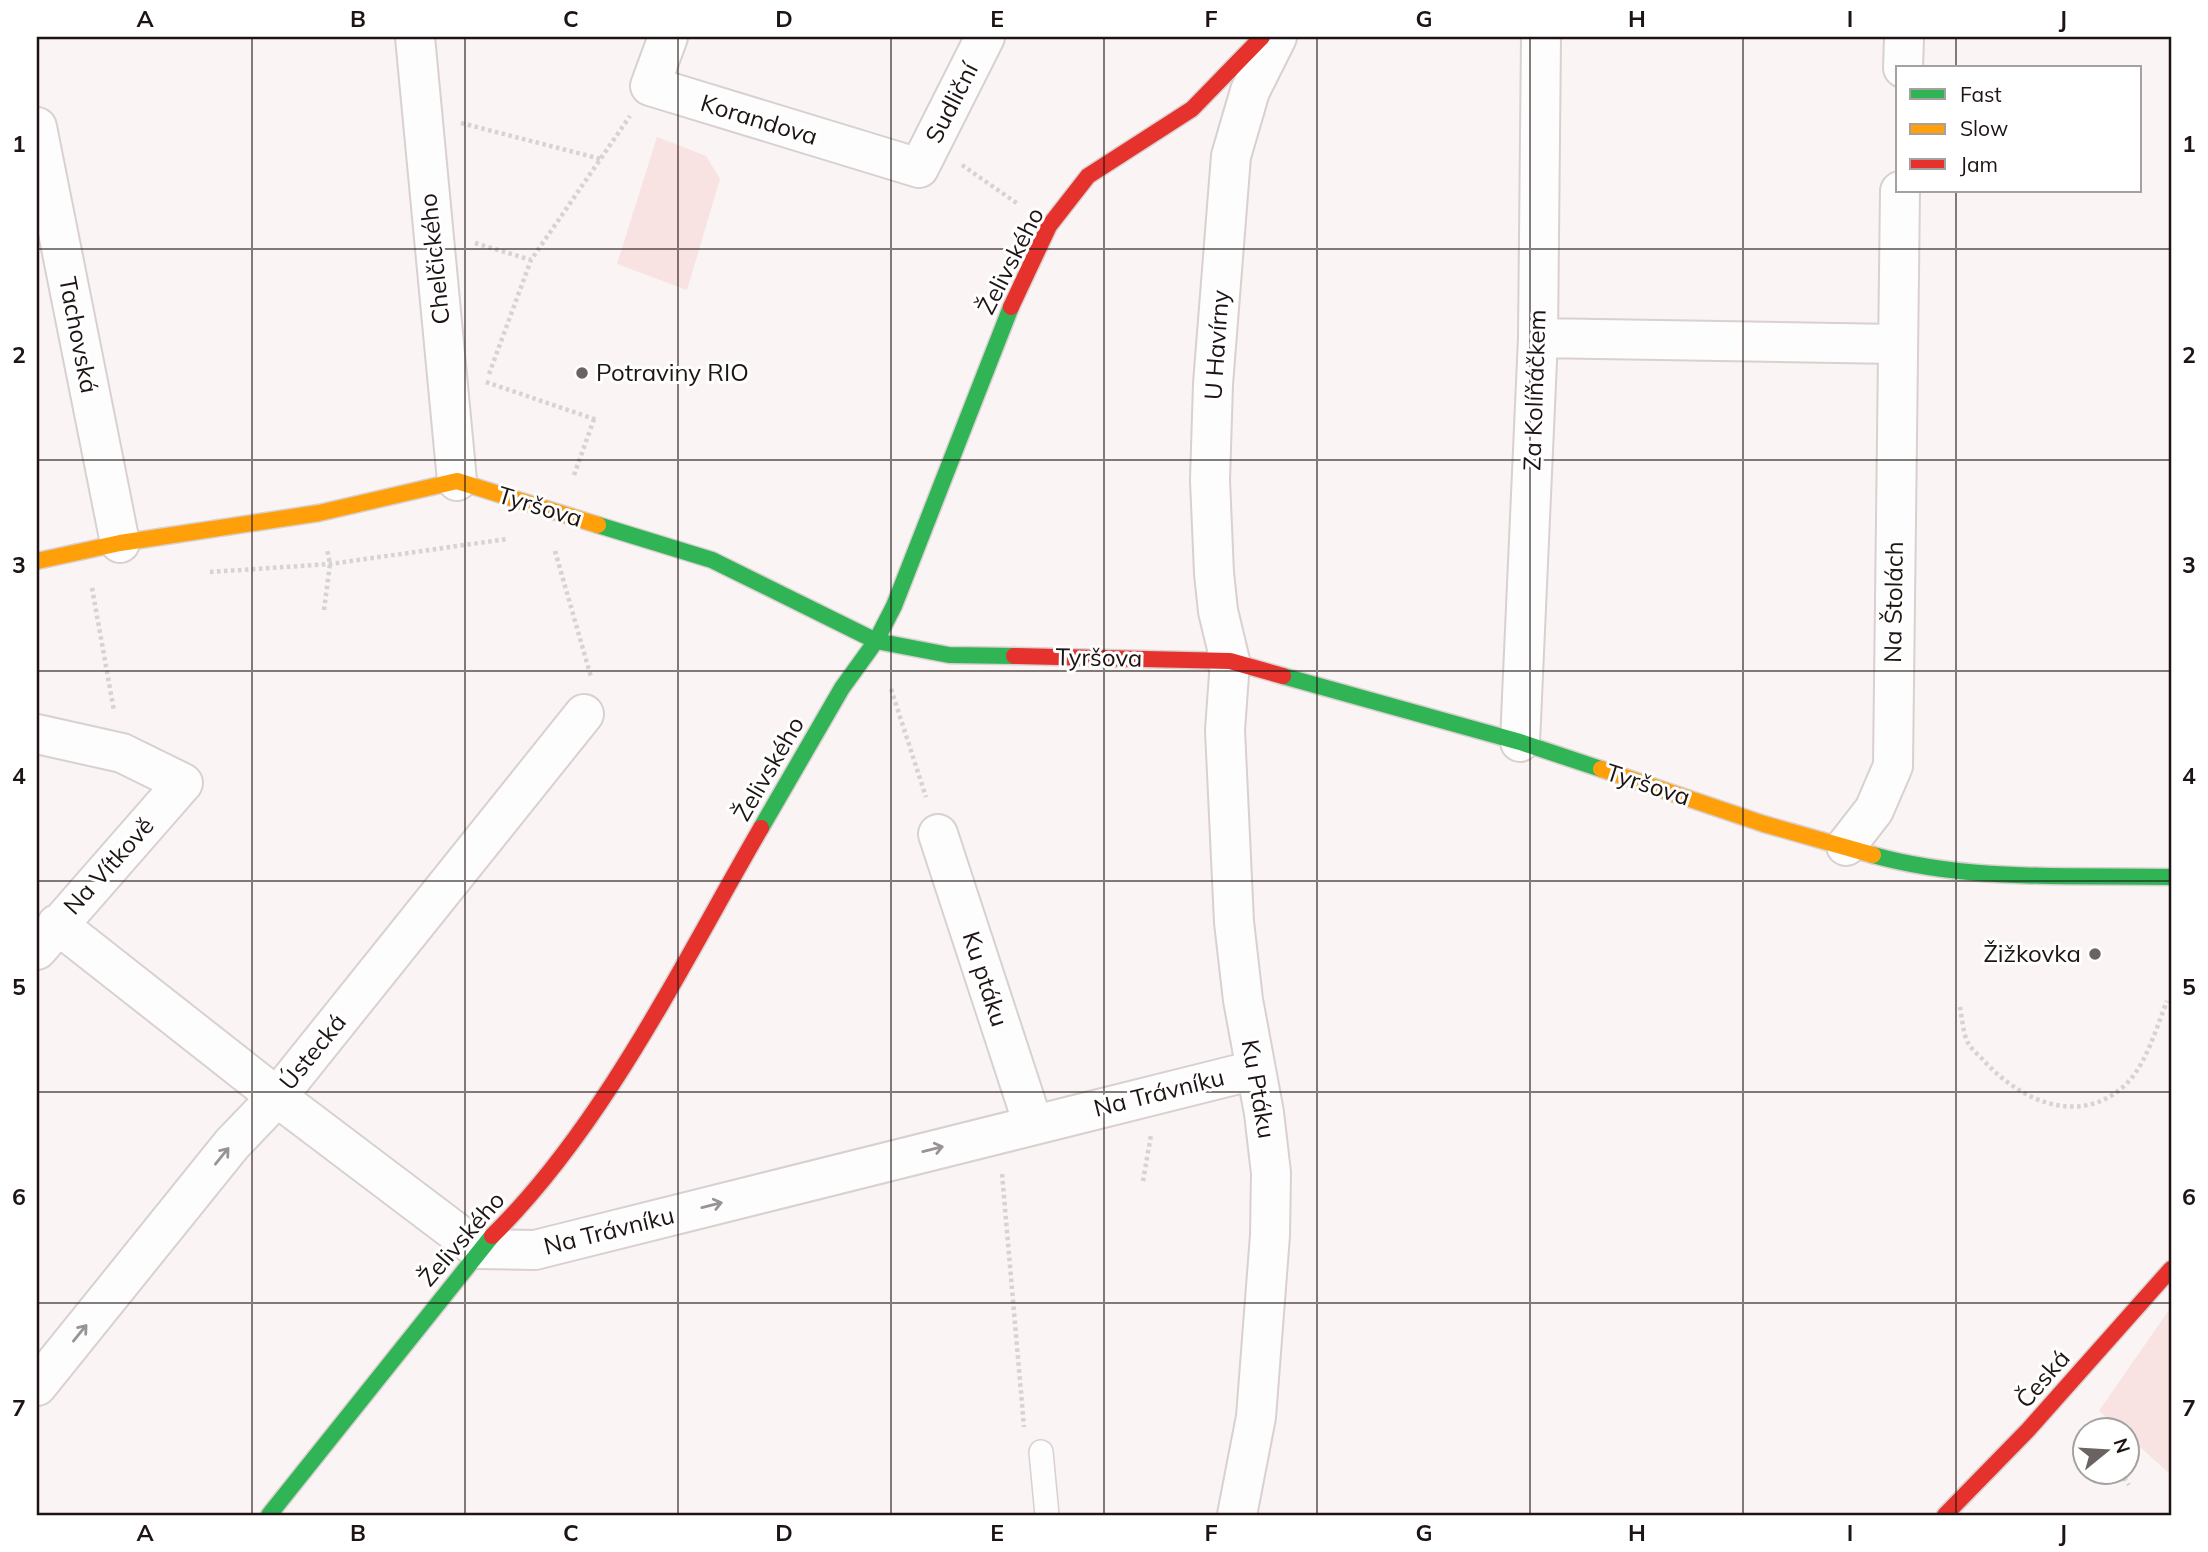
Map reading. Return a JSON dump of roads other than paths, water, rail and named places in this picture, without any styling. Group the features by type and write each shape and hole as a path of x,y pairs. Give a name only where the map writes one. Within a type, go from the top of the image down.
{"street":[{"name":"Chelčického","path":"415,37 457,481"},
{"name":"Korandova","path":"668,37 650,86 919,168"},
{"name":"Sudliční","path":"919,168 985,37"},
{"name":"Želivského","path":"269,1515 478,1250 522,1206 612,1084 842,688 876,641 894,606 996,339 1049,226 1088,176 1192,109 1262,37"},
{"name":"U Havírny","path":"1230,661 1214,573 1210,480 1216,344 1231,156 1250,91 1277,37"},
{"name":"Za Kolíňáčkem","path":"1520,742 1538,338 1541,37"},
{"path":"1903,37 1903,66"},
{"name":"Tachovská","path":"37,127 103,547"},
{"name":"Na Štolách","path":"1846,846 1874,810 1893,766 1896,344 1900,192"},
{"path":"1538,338 1896,344"},
{"name":"Tyršova","path":"457,481 712,560 876,641 949,655 1230,661 1520,742 1764,824 1905,864 1995,874 2171,877"},
{"path":"37,561 103,547 319,513 457,481"},
{"name":"Ku Ptáku","path":"1230,661 1225,730 1228,840 1242,987 1264,1113 1271,1173 1270,1235 1256,1417 1237,1515"},
{"name":"Ústecká","path":"37,1386 232,1144 277,1097 584,714"},
{"name":"Na Vítkově","path":"37,734 122,753 183,783 47,937"},
{"name":"Ku ptáku","path":"938,834 1033,1124"},
{"path":"47,937 277,1097 478,1250"},
{"name":"Na Trávníku","path":"478,1250 535,1250 1255,1070"},
{"name":"Česká","path":"1945,1515 2028,1430 2171,1269"}],"lane":[{"path":"1041,1452 1046,1515"}],"place":[{"name":"Potraviny RIO","path":"582,373"},
{"name":"Žižkovka","path":"2095,954"}]}
